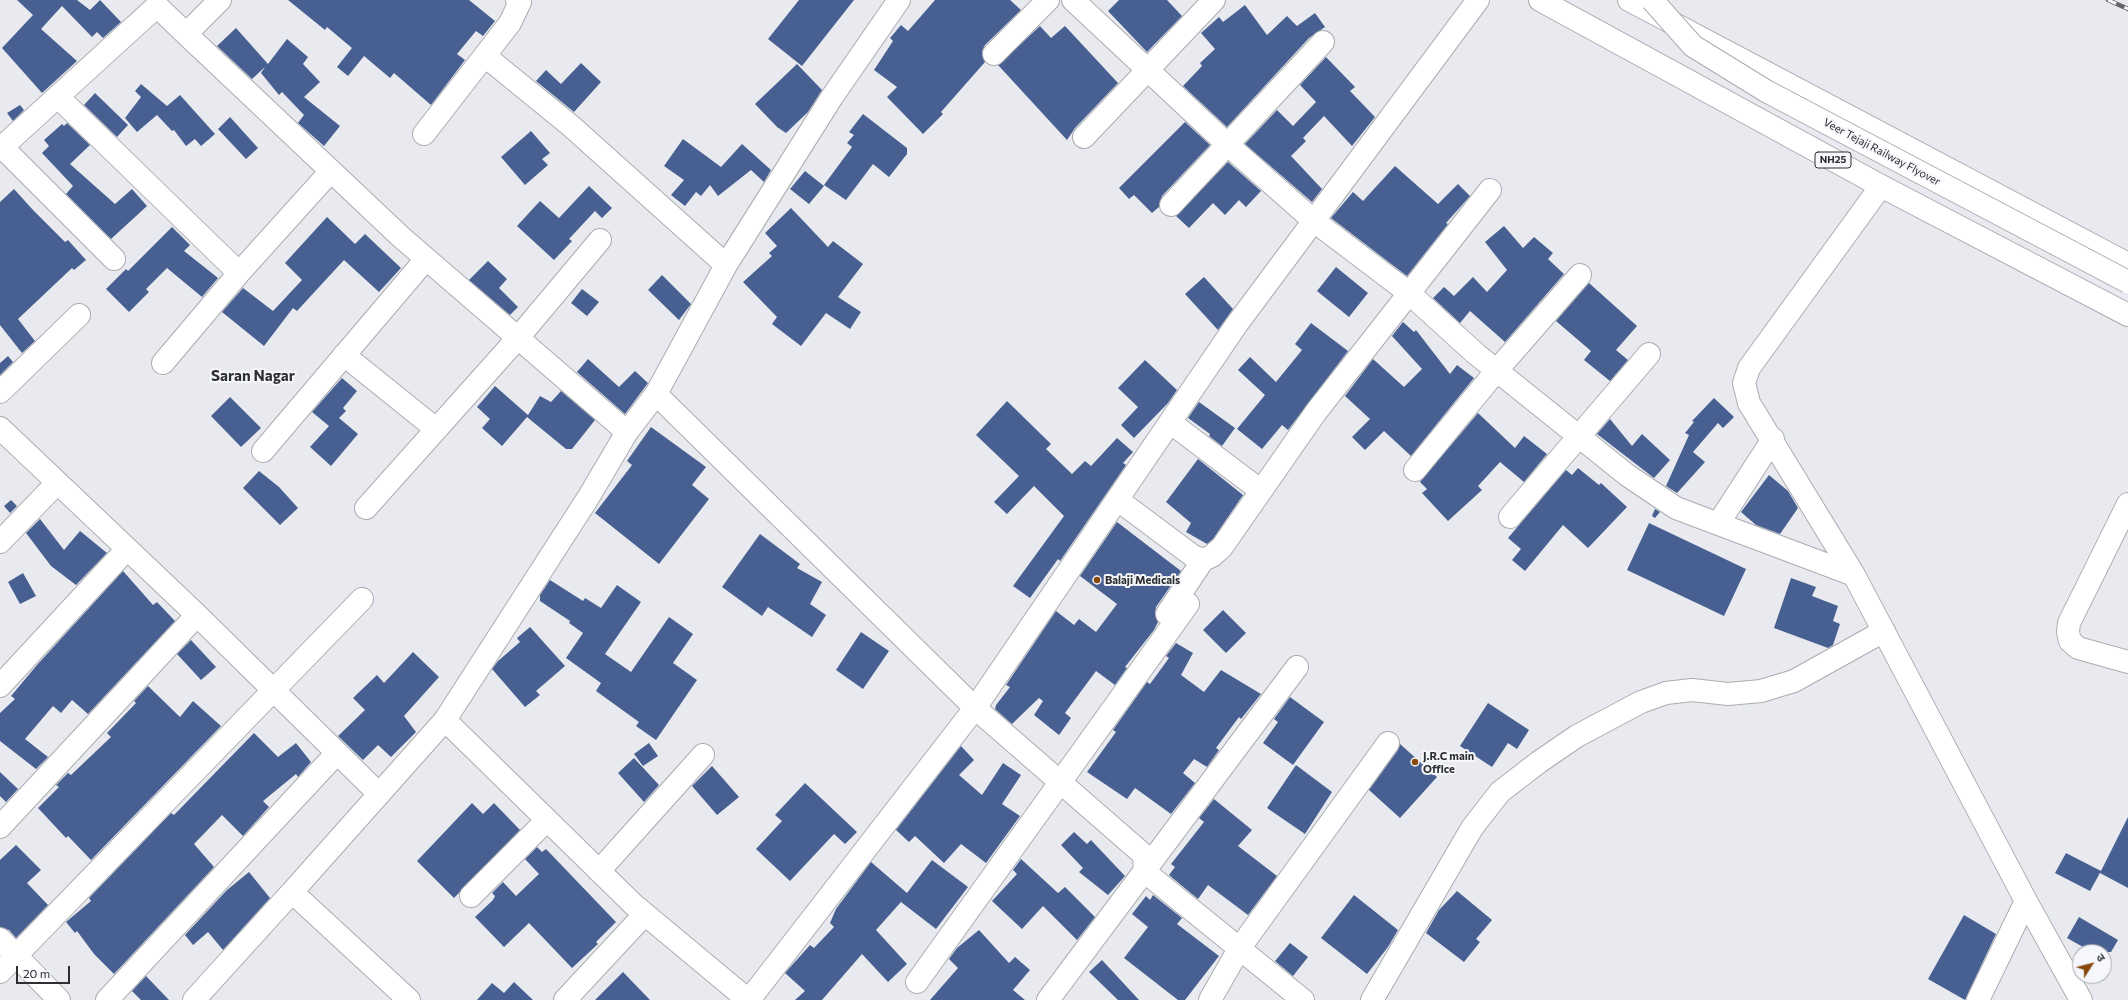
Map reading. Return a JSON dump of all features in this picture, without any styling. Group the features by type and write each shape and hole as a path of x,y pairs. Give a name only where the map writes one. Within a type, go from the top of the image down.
{"street":[{"path":"186,34 220,0"},
{"path":"424,134 510,23 520,2 517,0"},
{"path":"194,1000 445,720 583,505 627,432 656,394 726,266 832,97 899,0"},
{"path":"994,54 1048,0"},
{"path":"1074,0 1228,145 1314,221 1409,293 1497,370 1627,475 1676,508 1854,575"},
{"path":"1084,137 1214,0"},
{"path":"445,720 645,914 748,1000 975,708 1171,423 1237,324 1478,0"},
{"name":"NH25","path":"1540,0 1881,186 2128,315"},
{"path":"1629,0 2128,264"},
{"name":"Veer Tejaji Railway Flyover","path":"1652,0 1693,46 1766,91 2128,282"},
{"path":"114,259 1,147 58,97 156,3 186,34 426,259 517,339 627,432"},
{"path":"1171,205 1323,42"},
{"path":"485,56 571,126 726,266"},
{"path":"58,97 239,273"},
{"path":"163,363 239,273 331,171"},
{"path":"1881,186 1749,368 1744,383 1749,403 1773,439 1816,514 1854,575 2026,902 2081,1000"},
{"path":"1062,774 1203,560 1212,556 1222,547 1260,490 1316,412 1490,190"},
{"path":"366,508 517,339 600,240"},
{"path":"263,451 426,259"},
{"path":"1415,470 1497,370 1580,275"},
{"path":"0,392 80,315"},
{"path":"1510,517 1649,354"},
{"path":"344,355 436,429"},
{"path":"656,394 975,708 1062,774 1144,864 1237,948 1303,1000"},
{"path":"1171,423 1260,490"},
{"path":"0,428 196,615 379,794"},
{"path":"1718,524 1773,439"},
{"path":"0,542 57,482"},
{"path":"1118,500 1193,556 1203,560"},
{"path":"2128,504 2069,623 2068,632 2070,641 2078,648 2128,662"},
{"path":"0,686 127,549"},
{"path":"0,972 362,599"},
{"path":"917,982 1062,774 1188,604"},
{"path":"0,827 196,615"},
{"path":"1372,1000 1472,828 1500,792 1539,762 1577,736 1641,702 1666,693 1692,690 1728,694 1761,691 1794,681 1884,631"},
{"path":"1048,1000 1144,864 1293,661"},
{"path":"1210,1000 1237,948 1384,739"},
{"path":"107,1000 337,753"},
{"path":"599,871 703,755"},
{"path":"471,896 547,820"},
{"path":"292,892 409,1000"},
{"path":"1978,1000 2026,902"},
{"path":"565,1000 645,914"},
{"path":"0,939 59,1000"}],"building":[{"path":"17,0 77,0 90,10 100,0 121,22 103,38 97,32 92,37 62,6 41,29 77,61 42,93 2,48 33,15"},
{"path":"288,0 469,0 495,21 483,36 476,31 457,54 465,60 431,105 394,73 390,78 364,56 348,76 337,67 352,48 327,27 325,30"},
{"path":"799,0 854,0 802,66 768,39"},
{"path":"935,0 1010,0 1021,10 985,45 982,51 985,62 941,112 943,114 923,134 887,97 897,87 874,70 893,41 890,38 901,25 908,31"},
{"path":"1119,0 1167,0 1182,16 1147,52 1108,11"},
{"path":"1245,5 1267,35 1287,16 1297,26 1315,13 1325,27 1309,38 1227,127 1183,86 1202,66 1200,63 1215,49 1201,33 1219,17 1223,22"},
{"path":"1040,26 1051,38 1065,26 1118,83 1075,128 1067,140 998,65"},
{"path":"236,28 268,64 287,39 308,57 303,64 320,82 304,97 340,126 324,146 298,123 304,115 282,92 279,95 261,73 265,67 252,79 217,46"},
{"path":"1326,57 1355,87 1350,91 1375,117 1352,146 1324,116 1303,138 1306,141 1291,156 1322,189 1312,202 1245,144 1277,110 1293,126 1316,102 1300,85"},
{"path":"581,63 601,82 574,112 536,81 546,70 561,84"},
{"path":"797,64 822,90 808,112 786,133 777,127 755,104"},
{"path":"141,84 167,106 180,95 215,134 201,146 195,139 186,146 174,130 172,131 157,115 137,132 125,118 141,97 135,91"},
{"path":"95,93 128,125 117,137 84,105"},
{"path":"20,105 24,110 13,121 7,113"},
{"path":"863,114 907,148 907,154 889,177 873,164 846,200 824,185 852,147 847,143 854,135 849,132"},
{"path":"230,117 258,148 246,159 218,129"},
{"path":"1185,122 1210,145 1162,196 1159,207 1152,213 1134,195 1129,199 1119,188"},
{"path":"67,123 90,145 70,164 115,204 132,189 147,206 111,239 66,194 73,186 42,153 49,146 44,140 62,124 64,126"},
{"path":"531,131 550,153 542,159 548,165 525,185 501,157"},
{"path":"683,139 721,167 742,144 771,170 764,182 751,170 718,196 710,185 701,196 696,192 685,206 671,195 684,180 664,166"},
{"path":"1228,162 1261,191 1246,207 1239,200 1225,215 1213,203 1189,228 1176,216"},
{"path":"1395,166 1438,204 1458,184 1470,196 1446,223 1448,224 1407,276 1331,218 1353,192 1363,201"},
{"path":"805,171 824,186 809,204 790,189"},
{"path":"589,186 612,208 602,218 595,211 569,239 572,241 554,260 517,226 540,201 559,218"},
{"path":"14,189 65,242 68,240 86,260 74,270 72,268 18,319 35,341 22,353 0,325 0,202"},
{"path":"791,208 828,247 833,241 863,264 838,297 861,312 850,329 826,313 801,346 772,324 777,317 743,282 772,256 769,253 777,246 765,233"},
{"path":"327,217 355,244 365,234 401,268 379,292 344,260 297,311 293,308 264,346 222,312 243,288 273,311 302,280 285,263"},
{"path":"1504,226 1523,248 1534,237 1553,253 1548,259 1564,274 1505,342 1470,311 1460,323 1433,298 1444,287 1454,296 1473,277 1487,292 1507,270 1485,242"},
{"path":"172,227 190,245 184,251 218,278 202,297 167,268 146,289 149,292 129,312 106,289 126,269 128,271"},
{"path":"488,261 507,279 499,288 518,307 510,315 469,280"},
{"path":"1336,267 1368,293 1349,317 1317,291"},
{"path":"662,275 691,304 679,320 648,290"},
{"path":"1204,277 1233,309 1218,330 1185,294"},
{"path":"1589,283 1637,326 1616,350 1628,360 1610,381 1584,360 1591,351 1556,321"},
{"path":"582,289 599,302 587,316 571,303"},
{"path":"1403,322 1414,332 1416,330 1450,374 1457,365 1474,378 1411,456 1384,431 1365,450 1352,437 1370,419 1345,396 1373,359 1404,387 1422,369 1392,336"},
{"path":"1311,323 1348,351 1288,430 1282,425 1262,449 1237,429 1265,395 1238,370 1250,357 1276,382 1302,350 1295,344"},
{"path":"8,356 13,362 0,375 0,363"},
{"path":"588,359 619,387 635,371 648,383 625,414 577,372"},
{"path":"1145,360 1177,390 1168,403 1134,438 1121,425 1138,407 1118,388"},
{"path":"342,378 357,391 343,408 346,411 339,418 358,434 331,466 310,447 329,426 312,412"},
{"path":"495,386 528,415 540,396 551,402 561,391 595,420 572,449 566,449 527,417 502,446 482,428 490,419 477,407"},
{"path":"230,397 261,428 241,447 211,416"},
{"path":"1714,398 1734,417 1723,428 1718,423 1693,452 1705,462 1677,493 1666,486 1689,435 1685,433 1694,422 1692,421"},
{"path":"1007,401 1051,444 1046,449 1072,474 1085,461 1091,466 1117,438 1133,452 1123,463 1126,465 1060,561 1058,559 1030,598 1013,586 1064,516 1034,486 1007,514 994,502 1019,476 976,435"},
{"path":"1199,402 1235,428 1222,446 1209,436 1210,434 1188,418"},
{"path":"1478,413 1515,448 1524,436 1547,454 1524,482 1500,462 1478,486 1482,490 1448,521 1422,493 1427,489 1420,482"},
{"path":"1610,419 1632,446 1642,434 1670,460 1654,478 1597,434"},
{"path":"651,427 706,467 692,485 709,499 659,564 595,513 632,465 627,461"},
{"path":"1198,459 1243,495 1213,539 1207,544 1186,532 1191,523 1166,502"},
{"path":"1578,468 1599,485 1601,483 1627,507 1588,548 1563,525 1525,571 1512,560 1521,549 1508,538 1566,470 1572,475"},
{"path":"259,471 279,487 298,508 280,525 243,488"},
{"path":"1769,475 1788,491 1798,508 1780,534 1756,525 1741,512"},
{"path":"11,500 17,506 10,513 4,506"},
{"path":"1655,509 1660,512 1655,518 1652,516"},
{"path":"40,519 64,550 80,531 107,553 76,585 51,566 26,533"},
{"path":"1117,522 1181,571 1156,607 1155,614 1158,622 1154,630 1125,667 1127,668 1115,685 1096,671 1065,713 1071,718 1059,735 1034,715 1043,701 1039,698 1012,724 995,709 996,705 1010,687 1006,685 1056,611 1074,625 1079,619 1096,632 1117,604 1080,576"},
{"path":"1649,523 1746,569 1724,616 1627,570"},
{"path":"760,534 800,564 797,568 822,582 810,604 826,615 812,637 768,607 762,616 722,587"},
{"path":"123,571 153,605 157,602 175,621 88,714 72,700 61,713 53,706 25,739 48,757 36,769 0,741 0,713 15,699 11,696 37,665"},
{"path":"23,573 36,596 20,604 8,582"},
{"path":"1791,578 1816,587 1812,596 1838,606 1833,621 1840,624 1833,645 1828,648 1774,628"},
{"path":"550,580 583,601 585,598 601,608 617,585 641,602 605,654 631,672 669,617 693,634 673,663 697,680 656,740 636,726 639,722 596,691 601,683 566,658 583,633 569,623 570,621 540,601 540,595"},
{"path":"1223,610 1246,633 1226,653 1203,630"},
{"path":"530,627 565,666 536,691 540,695 525,707 492,669 498,661 520,642 517,638"},
{"path":"861,632 889,651 863,689 836,670"},
{"path":"191,640 216,667 201,680 177,654"},
{"path":"1176,643 1193,653 1181,675 1204,692 1221,670 1261,694 1241,719 1239,717 1216,748 1219,750 1207,767 1194,759 1183,773 1195,783 1171,814 1135,788 1127,799 1087,772 1116,732 1113,730 1147,682 1150,684 1169,658 1166,656"},
{"path":"413,652 439,677 404,716 416,732 391,757 378,745 363,760 338,736 365,710 353,698 377,675 384,683"},
{"path":"148,686 180,717 193,701 221,726 91,860 68,836 66,838 38,808 59,787 56,785 68,773 71,775 111,737 107,733 136,703 134,701"},
{"path":"1290,697 1324,722 1293,765 1263,743 1278,722 1274,719"},
{"path":"1488,703 1529,730 1517,749 1508,743 1492,767 1460,746"},
{"path":"254,733 278,757 296,743 311,762 298,777 296,774 263,801 269,807 243,836 222,815 194,844 214,867 114,974 94,954 77,931 75,933 66,922 91,901 89,898 171,813 174,815"},
{"path":"649,743 658,756 643,766 634,754"},
{"path":"1400,744 1437,777 1400,818 1369,790 1398,750"},
{"path":"961,746 974,760 959,775 982,795 1003,763 1021,775 1002,804 1020,816 986,863 961,844 944,863 915,836 909,842 896,830"},
{"path":"634,758 659,785 644,802 618,773"},
{"path":"1296,765 1332,792 1305,834 1267,808"},
{"path":"712,766 739,797 717,815 692,786"},
{"path":"0,772 18,789 6,802 0,796"},
{"path":"805,783 857,832 845,844 834,834 790,881 756,849 782,821 775,815"},
{"path":"1214,799 1252,830 1238,846 1277,876 1248,915 1208,885 1198,899 1169,875 1175,867 1171,864 1204,822 1199,818"},
{"path":"472,803 483,814 494,803 520,830 454,898 417,861"},
{"path":"2128,817 2128,888 2100,873"},
{"path":"1074,832 1087,844 1091,840 1125,876 1108,895 1079,872 1083,868 1061,845"},
{"path":"16,845 41,870 27,883 48,905 16,938 9,930 0,927 0,860"},
{"path":"537,847 542,852 546,849 616,922 596,942 598,944 572,968 529,923 504,947 475,917 493,900 495,896 492,893 503,882 516,896 539,874 525,859"},
{"path":"2066,853 2101,871 2090,891 2055,873"},
{"path":"1021,859 1058,893 1065,887 1095,917 1077,940 1043,906 1022,929 992,901 1017,874 1013,870"},
{"path":"932,860 968,887 936,929 901,902 876,930 907,964 888,982 862,954 822,1000 795,1000 805,991 785,973 810,945 814,948 834,927 830,923 836,909 871,862 907,893"},
{"path":"249,872 270,898 223,950 208,932 193,945 185,935 227,890"},
{"path":"1457,891 1492,920 1476,939 1480,942 1464,962 1426,933 1439,910"},
{"path":"1153,895 1182,918 1177,924 1219,956 1185,1000 1178,1000 1124,958 1148,927 1132,914 1146,896 1150,900"},
{"path":"1354,895 1398,930 1388,947 1367,974 1321,938"},
{"path":"1964,915 1996,934 1965,1000 1928,979"},
{"path":"2079,917 2118,940 2112,950 2112,944 2078,944 2067,938"},
{"path":"979,930 1009,963 1015,957 1030,970 1013,990 1025,1000 930,1000 958,968 949,959 957,948"},
{"path":"1290,943 1308,957 1293,976 1275,961"},
{"path":"1102,960 1139,1000 1118,1000 1089,972"},
{"path":"623,972 650,1000 595,1000"},
{"path":"146,976 169,1000 141,1000 132,991"},
{"path":"514,982 533,1000 477,1000 492,983 504,993"}],"railway":[{"path":"2108,0 2128,9"}],"place":[{"name":"Balaji Medicals","path":"1097,580"},
{"name":"J.R.C main Office","path":"1415,762"}],"district":[{"name":"Saran Nagar","path":"253,376"}]}
